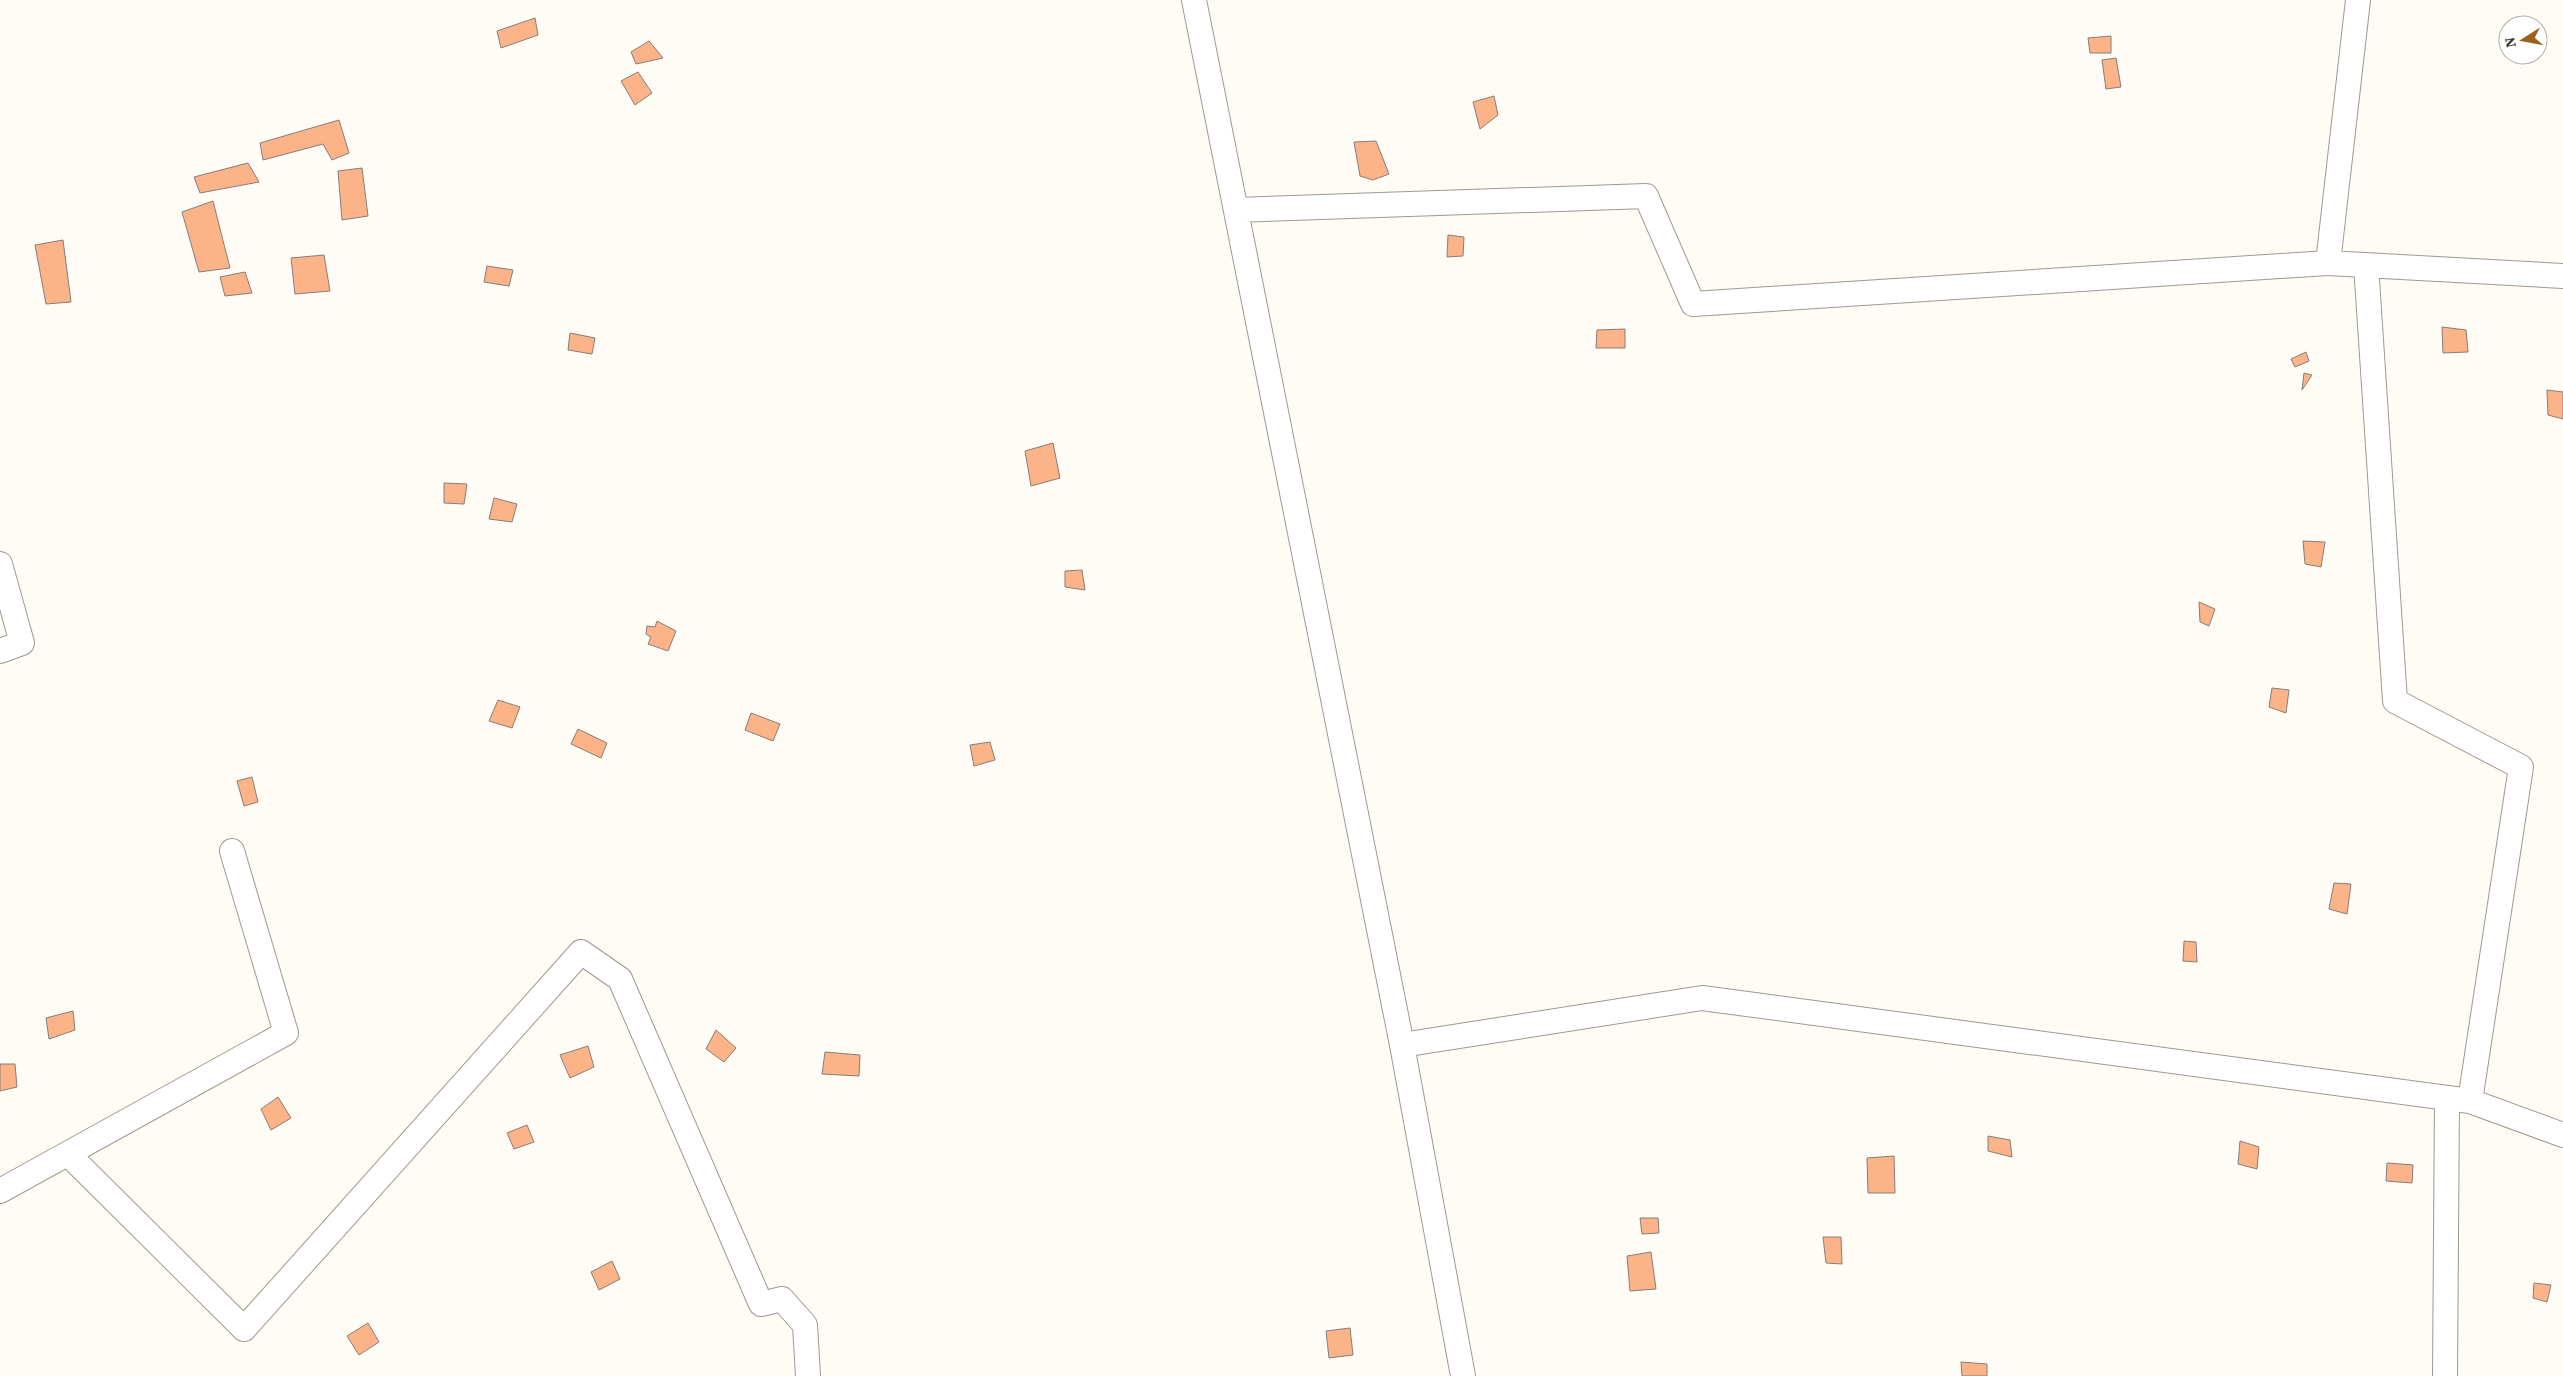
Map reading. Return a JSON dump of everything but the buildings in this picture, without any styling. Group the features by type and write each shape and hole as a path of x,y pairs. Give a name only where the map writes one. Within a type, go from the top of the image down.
{"street":[{"path":"1194,0 1402,1045 1463,1376"},
{"path":"2328,263 2358,0"},
{"path":"1236,210 1646,196 1693,304 2328,263 2563,276"},
{"path":"2366,265 2395,701 2520,767 2458,1099 2445,1376"},
{"path":"0,564 22,643 0,651"},
{"path":"0,1191 286,1033 232,851"},
{"path":"68,1154 244,1329 581,952 620,979 761,1304 782,1298 805,1325 808,1376"},
{"path":"1402,1045 1702,998 2458,1099 2563,1135"}]}
